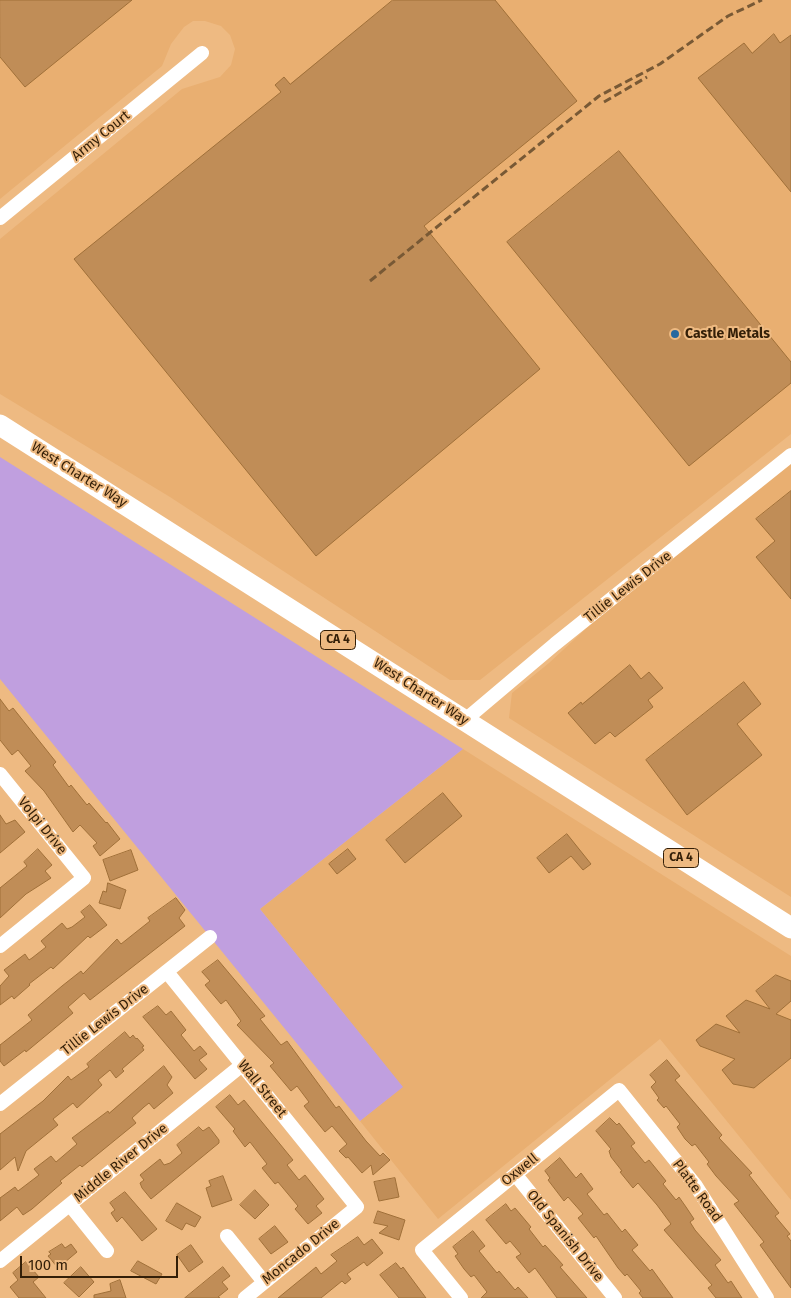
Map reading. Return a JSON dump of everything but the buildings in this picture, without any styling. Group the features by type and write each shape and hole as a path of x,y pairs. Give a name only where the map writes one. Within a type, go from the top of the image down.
{"highway":[{"name":"West Charter Way","path":"0,425 791,928"}],"street":[{"name":"Army Court","path":"0,218 202,53"},
{"name":"Tillie Lewis Drive","path":"465,720 791,455"},
{"name":"Volpi Drive","path":"0,946 84,878 3,784"},
{"name":"Tillie Lewis Drive","path":"3,1096 167,972 210,937"},
{"name":"Wall Street","path":"167,972 357,1207"},
{"name":"Middle River Drive","path":"0,1261 242,1065"},
{"name":"Oxwell","path":"461,1298 422,1250 619,1090"},
{"name":"Platte Road","path":"619,1090 696,1186 767,1298"},
{"name":"Old Spanish Drive","path":"515,1174 616,1298"},
{"path":"70,1205 107,1251"},
{"name":"Moncado Drive","path":"245,1298 357,1207"},
{"path":"227,1236 264,1282"}],"shaded area":[{"path":"0,0 791,0 791,434 480,680 450,680 170,497 0,394 0,239 182,89 220,77 231,65 235,49 230,35 221,26 205,21 193,21 184,27 171,44 162,66 0,199"},
{"path":"0,457 463,749 260,909 403,1087 360,1121 0,679"},
{"path":"791,461 791,897 509,718 512,693 549,663 646,573"},
{"path":"463,749 791,956 791,1200 660,1039 438,1219 360,1121 402,1087 260,909"}],"railway":[{"path":"370,281 599,96 660,64 728,16 762,0"},
{"path":"604,102 647,77"}],"place":[{"name":"Castle Metals","path":"675,334"}]}
